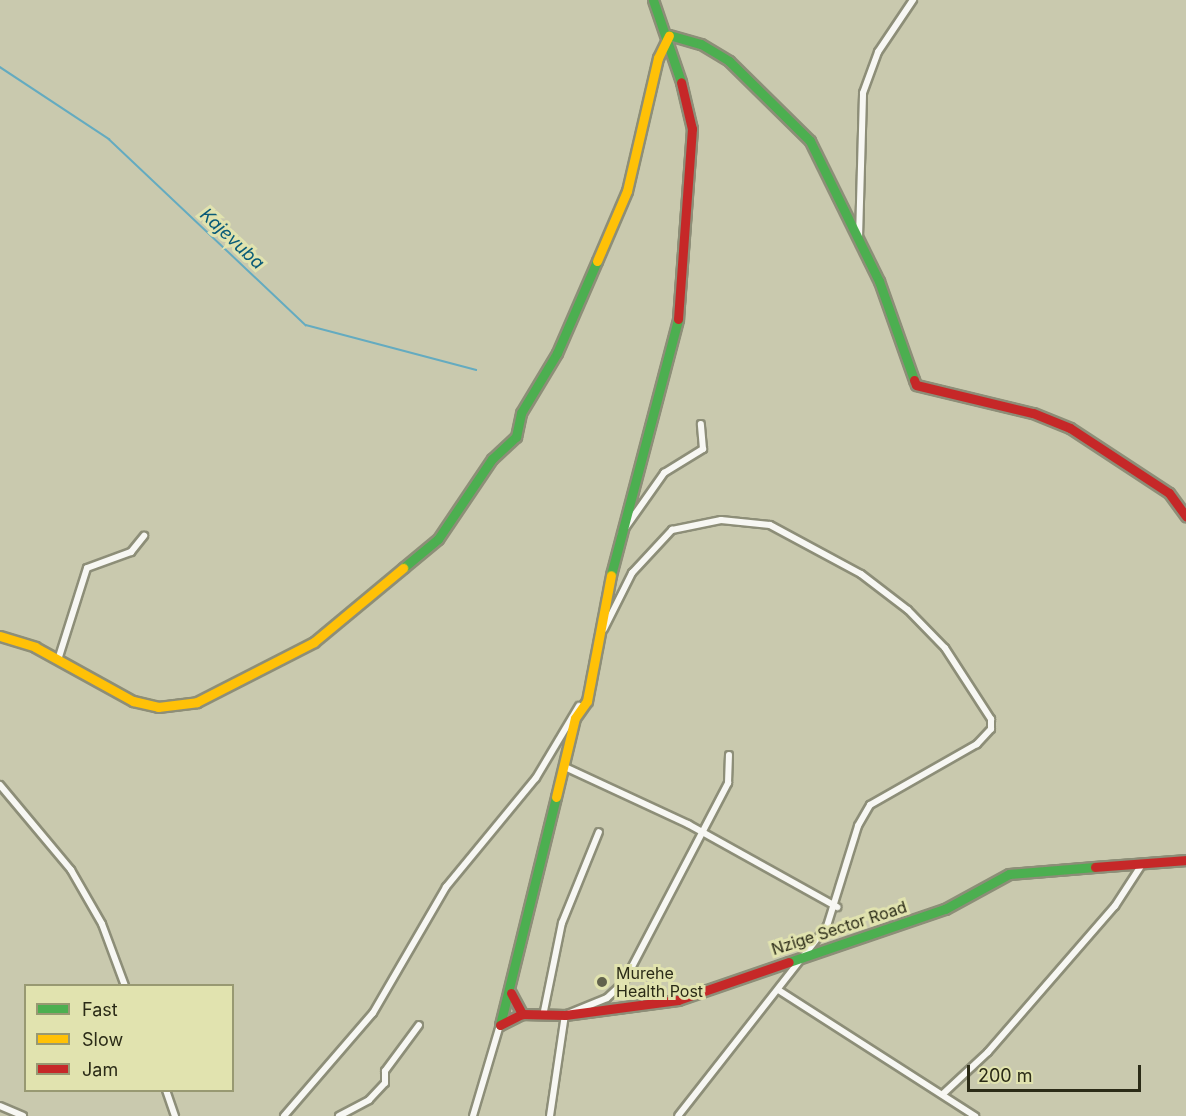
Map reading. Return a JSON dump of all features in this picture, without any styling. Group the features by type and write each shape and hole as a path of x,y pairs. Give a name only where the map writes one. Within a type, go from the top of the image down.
{"street":[{"path":"473,1116 511,993 543,839 565,767 575,718 587,701 595,643 618,540 675,342 688,264 692,129 669,35 653,0"},
{"path":"859,238 862,97 878,52 913,0"},
{"path":"669,35 720,54 804,134 859,238 886,297 911,377 922,390 1003,405 1070,428 1169,493 1186,516"},
{"path":"0,636 58,660 142,704 197,702 314,642 443,534 492,459 516,437 521,412 560,347 627,191 658,58 669,35"},
{"path":"618,540 664,473 703,449 701,424"},
{"path":"595,643 632,573 665,534 695,522 731,520 786,532 861,574 939,640 982,698 991,729 956,758 870,805 855,833 837,907 806,956 780,991 739,1033 678,1116"},
{"path":"58,660 87,568 99,559 132,552 144,536"},
{"path":"284,1116 373,1013 446,887 530,787 571,715 587,701"},
{"path":"550,1116 565,1015 621,987 731,777 729,755"},
{"path":"565,767 704,832 837,907"},
{"path":"0,785 71,870 102,924 124,984"},
{"path":"543,1016 562,923 599,832"},
{"name":"Nzige Sector Road","path":"500,1024 522,1014 565,1015 666,1003 952,906 1003,876 1141,866 1186,860"},
{"path":"944,1093 988,1052 1115,906 1141,866"},
{"path":"780,991 944,1093 975,1116"},
{"path":"511,993 522,1014"},
{"path":"339,1116 369,1100 385,1083 385,1071 419,1025"},
{"path":"167,1092 175,1116"},
{"path":"0,1106 23,1116"}],"waterway":[{"name":"Kajevuba","path":"0,67 109,139 306,325 476,370"}],"traffic: fast":[{"path":"653,0 681,82"},
{"path":"669,35 701,44 729,61 810,141 879,281 914,380"},
{"path":"403,568 438,539 492,459 516,437 521,413 557,353 597,261"},
{"path":"611,575 678,319"},
{"path":"500,1025 556,797"},
{"path":"789,962 945,909 1009,874 1095,867"}],"traffic: slow":[{"path":"597,261 627,191 658,58 669,35"},
{"path":"0,636 35,647 133,701 158,707 197,702 314,642 403,568"},
{"path":"556,797 575,718 587,701 611,575"}],"traffic: jam":[{"path":"678,319 692,129 681,82"},
{"path":"914,380 916,385 1033,413 1070,428 1169,493 1186,516"},
{"path":"1095,867 1186,860"},
{"path":"500,1025 522,1014 565,1015 678,1000 789,962"},
{"path":"511,993 522,1014"}],"place":[{"name":"Murehe Health Post","path":"602,982"}]}
